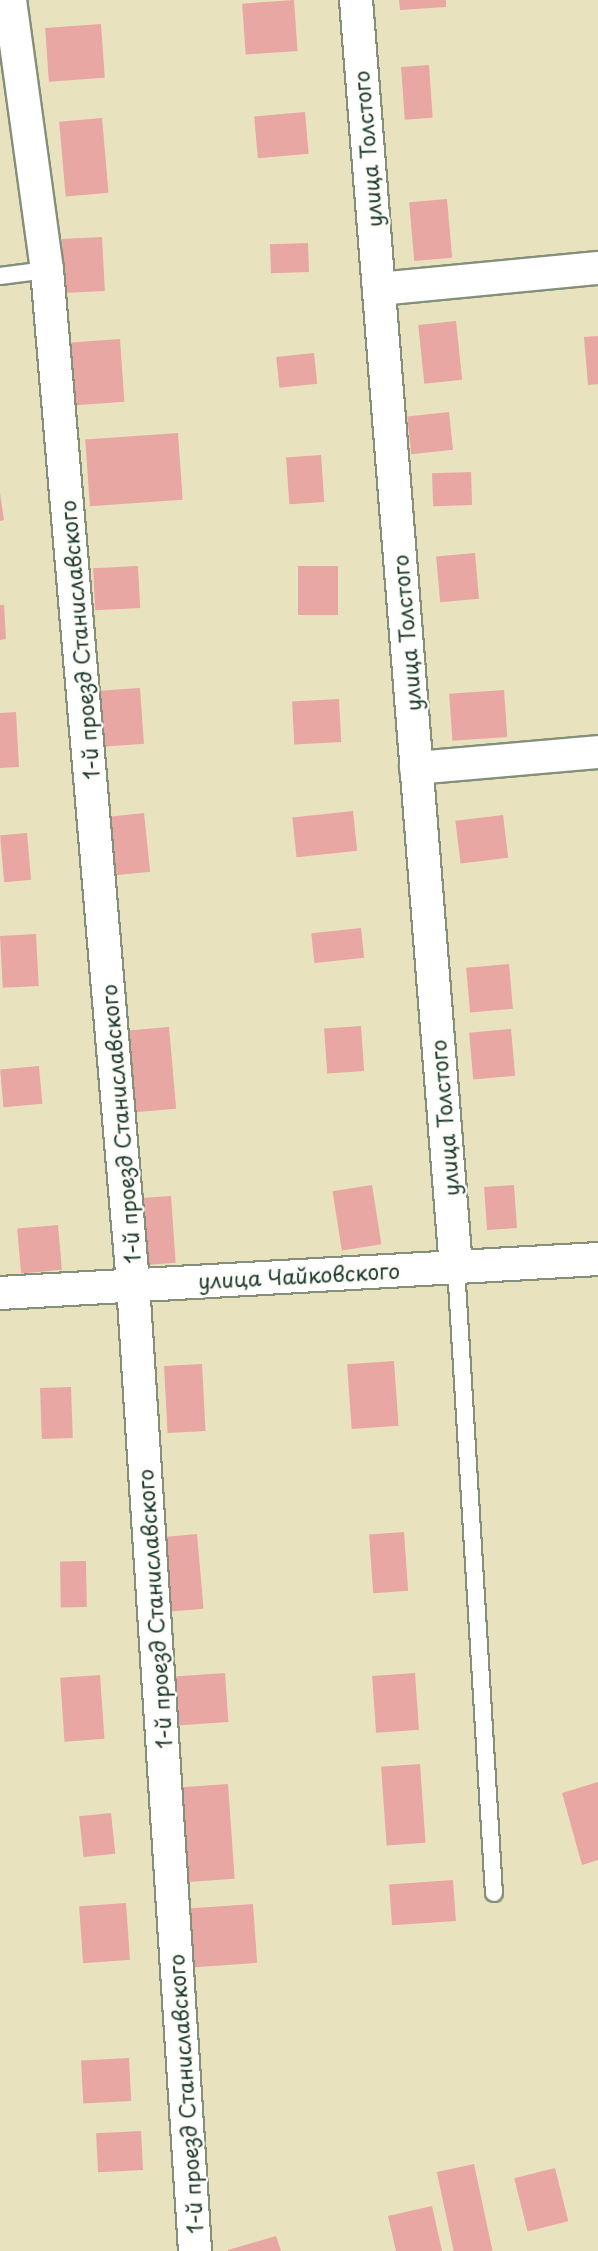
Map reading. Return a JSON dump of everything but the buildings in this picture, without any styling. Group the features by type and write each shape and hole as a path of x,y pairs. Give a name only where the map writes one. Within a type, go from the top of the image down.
{"street":[{"name":"1-й проезд Станиславского","path":"10,0 47,270 133,1284 195,2251"},
{"name":"улица Толстого","path":"356,0 456,1267"},
{"path":"379,289 598,268"},
{"path":"416,768 598,752"},
{"name":"улица Чайковского","path":"0,1293 598,1259"}],"lane":[{"path":"0,276 47,270"},
{"path":"456,1267 494,1893"}]}
